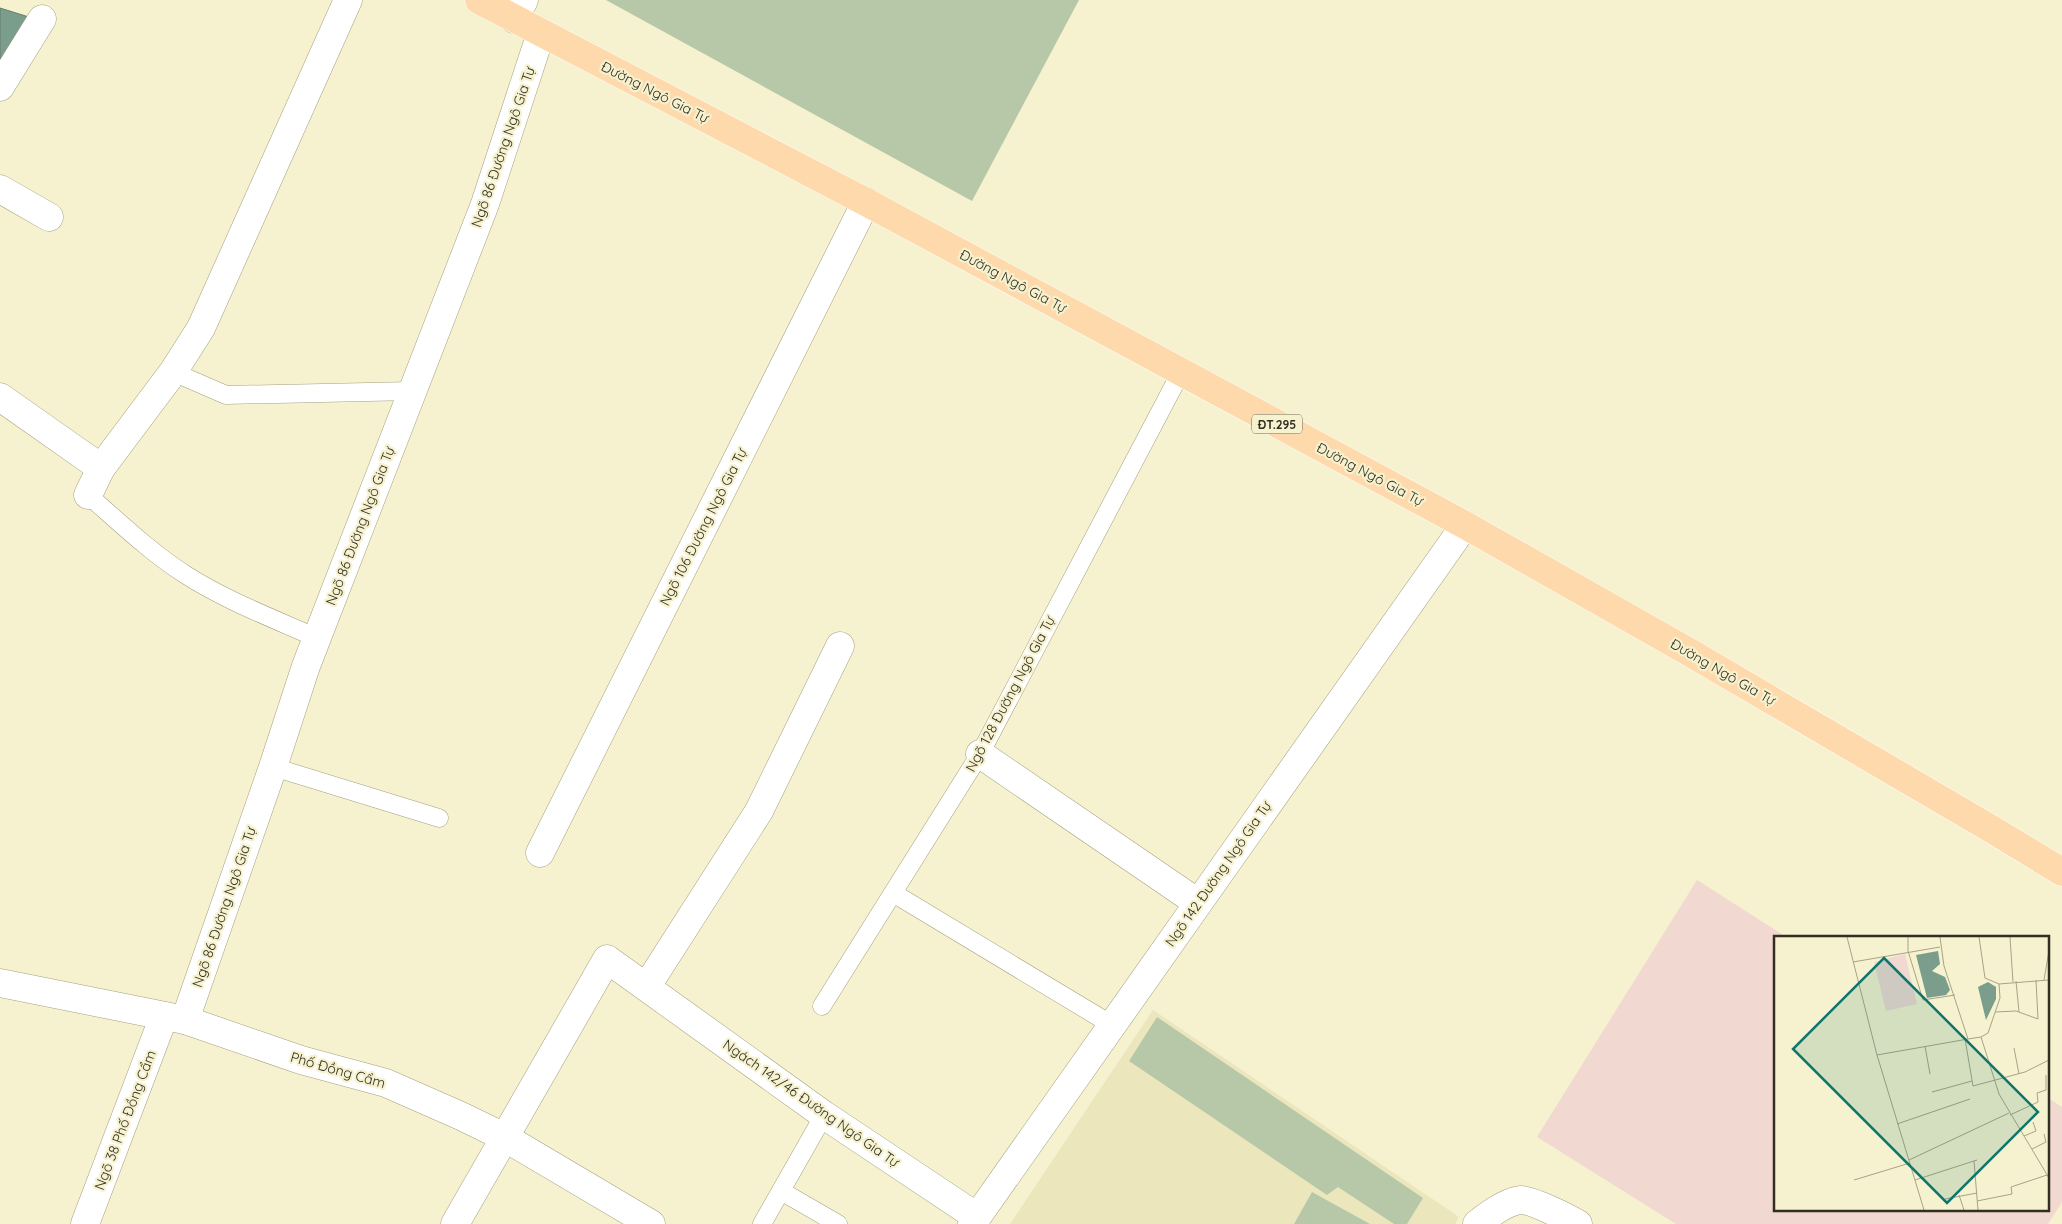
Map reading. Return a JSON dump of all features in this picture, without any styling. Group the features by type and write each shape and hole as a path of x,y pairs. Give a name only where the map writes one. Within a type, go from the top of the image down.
{"main road":[{"name":"Đường Ngô Gia Tự","path":"479,0 519,9 541,33 866,202 1465,525 1711,665 2062,872"}],"street":[{"path":"88,495 101,468 173,372 200,328 348,0"},
{"path":"0,87 42,19"},
{"name":"Ngõ 86 Đường Ngô Gia Tự","path":"175,1018 273,767 317,638 485,204 541,33"},
{"path":"0,189 49,217"},
{"name":"Ngõ 106 Đường Ngô Gia Tự","path":"540,853 866,202"},
{"path":"0,397 101,468"},
{"name":"Ngõ 142 Đường Ngô Gia Tự","path":"974,1221 1465,525"},
{"path":"647,986 759,811 840,646"},
{"path":"980,754 1198,903"},
{"name":"Ngách 142/46 Đường Ngô Gia Tự","path":"504,1137 607,959 974,1221"},
{"name":"Phố Đồng Cẩm","path":"0,983 175,1018 301,1060 386,1083 504,1137 651,1224"},
{"name":"Ngõ 38 Phố Đồng Cẩm","path":"85,1224 175,1018"},
{"path":"455,1224 504,1137"},
{"path":"1477,1224 1495,1210 1521,1200 1559,1213 1578,1224"}],"lane":[{"path":"173,372 226,394 413,391"},
{"name":"Ngõ 128 Đường Ngô Gia Tự","path":"822,1006 980,754 1182,372"},
{"path":"88,495 146,545 184,574 223,597 317,638"},
{"path":"273,767 438,818"},
{"path":"893,893 1112,1025"},
{"path":"762,1224 824,1115"},
{"path":"781,1191 838,1224"}],"shaded area":[{"path":"0,8 32,18 0,70"},
{"path":"1697,880 1785,936 1774,936 1774,1212 2050,1212 2050,1099 2062,1107 2062,1202 2048,1224 1676,1224 1537,1137"},
{"path":"1153,1010 1459,1217 1455,1224 1010,1224"}],"building":[{"path":"606,0 1079,0 972,201"},
{"path":"1157,1017 1423,1198 1407,1224 1394,1224 1338,1187 1327,1195 1129,1061"},
{"path":"1312,1192 1370,1224 1294,1224"}]}
